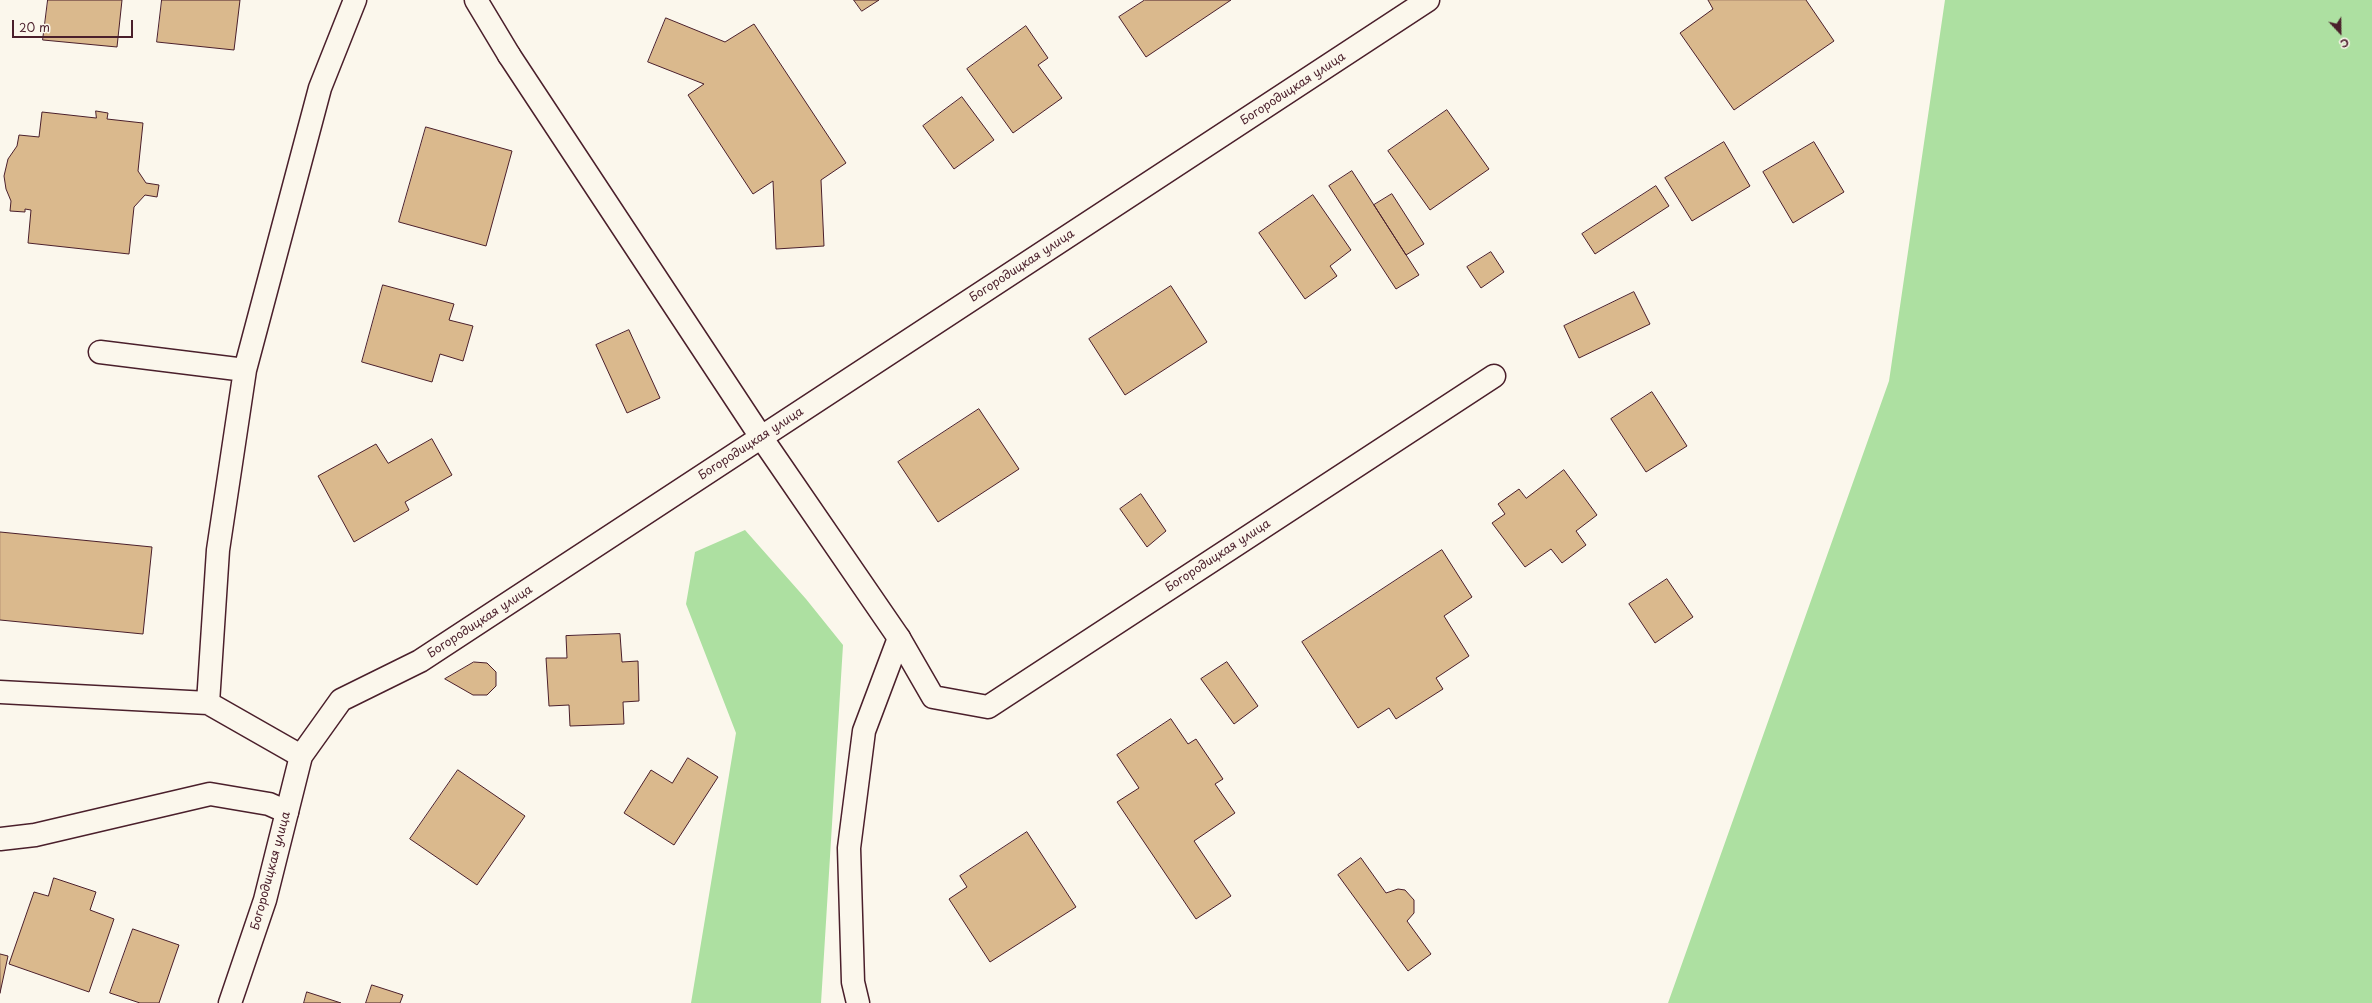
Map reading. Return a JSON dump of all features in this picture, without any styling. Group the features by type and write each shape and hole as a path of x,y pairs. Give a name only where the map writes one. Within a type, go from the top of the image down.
{"street":[{"path":"208,703 218,550 245,370 320,88 355,0"},
{"path":"476,0 509,55 761,437 899,638 864,731 849,848 853,982 858,1003"},
{"name":"Богородицкая улица","path":"230,1003 265,900 301,756 341,700 420,661 1428,0"},
{"path":"100,352 245,370"},
{"name":"Богородицкая улица","path":"899,638 933,697 988,707 1494,376"},
{"path":"0,692 208,703 301,756"},
{"path":"0,839 35,836 210,794 269,804 287,812"}],"green space":[{"path":"1945,0 2372,0 2372,1003 1668,1003 1889,381"},
{"path":"745,530 806,599 843,645 821,1003 691,1003 736,733 686,604 695,552"}],"building":[{"path":"48,0 122,0 117,47 43,40"},
{"path":"162,0 240,0 234,50 157,42"},
{"path":"854,0 879,0 862,11"},
{"path":"1145,0 1231,0 1146,57 1119,17"},
{"path":"1708,0 1806,0 1834,41 1734,110 1680,33 1713,9"},
{"path":"666,18 725,42 754,24 846,163 821,180 824,246 776,249 773,181 753,194 688,95 704,84 648,62"},
{"path":"1026,26 1048,58 1038,65 1062,98 1013,133 967,69"},
{"path":"962,97 994,140 954,169 923,126"},
{"path":"1447,110 1489,169 1430,210 1388,151"},
{"path":"96,111 108,113 107,119 143,123 138,171 146,183 159,185 157,197 145,195 134,207 129,254 28,243 31,210 25,209 25,212 10,211 11,201 6,189 4,176 8,159 17,146 19,135 39,137 42,112 96,118"},
{"path":"426,127 512,151 486,246 399,222"},
{"path":"1724,142 1750,186 1692,221 1665,178"},
{"path":"1814,142 1844,192 1793,223 1763,172"},
{"path":"1352,171 1419,275 1396,289 1329,186"},
{"path":"1656,186 1669,206 1595,254 1582,234"},
{"path":"1392,194 1424,244 1406,255 1374,205"},
{"path":"1313,195 1351,250 1330,266 1337,276 1305,299 1259,233"},
{"path":"1491,252 1504,272 1481,288 1467,267"},
{"path":"383,285 454,304 449,320 473,326 463,361 440,354 432,382 362,362"},
{"path":"1171,286 1207,342 1125,395 1089,339"},
{"path":"1634,292 1650,324 1579,358 1564,326"},
{"path":"629,330 660,398 627,413 596,345"},
{"path":"1652,392 1687,446 1646,472 1611,419"},
{"path":"979,409 1019,469 938,522 898,462"},
{"path":"432,439 452,475 405,502 409,510 354,542 318,476 376,444 388,463"},
{"path":"1564,470 1597,515 1576,531 1586,545 1562,563 1551,549 1525,567 1492,523 1505,514 1498,504 1519,489 1526,498"},
{"path":"1141,494 1166,531 1147,547 1120,509"},
{"path":"0,532 152,547 143,634 0,620"},
{"path":"1442,550 1472,597 1444,616 1469,656 1436,678 1443,689 1396,719 1389,708 1358,728 1302,642"},
{"path":"1667,579 1693,617 1655,643 1629,604"},
{"path":"620,634 622,662 638,661 639,701 623,702 624,724 570,726 569,705 549,706 546,658 567,658 566,636"},
{"path":"474,662 487,663 496,672 496,686 487,695 473,695 445,679"},
{"path":"1227,662 1258,706 1234,724 1201,679"},
{"path":"1171,719 1188,744 1196,739 1223,779 1215,784 1235,813 1194,841 1231,896 1196,919 1117,802 1139,788 1117,755"},
{"path":"688,758 718,777 674,845 624,813 651,770 672,783"},
{"path":"458,770 525,816 477,885 410,839"},
{"path":"1027,832 1076,907 990,962 949,899 967,887 960,876"},
{"path":"1361,858 1386,893 1398,889 1405,890 1414,900 1414,913 1407,921 1431,954 1408,971 1338,875"},
{"path":"54,878 96,892 90,910 114,919 89,992 9,964 34,892 48,896"},
{"path":"133,929 179,945 159,1003 140,1003 110,993"},
{"path":"0,954 8,956 0,993"},
{"path":"372,985 403,995 400,1003 366,1003"},
{"path":"307,992 341,1003 304,1003"}]}
